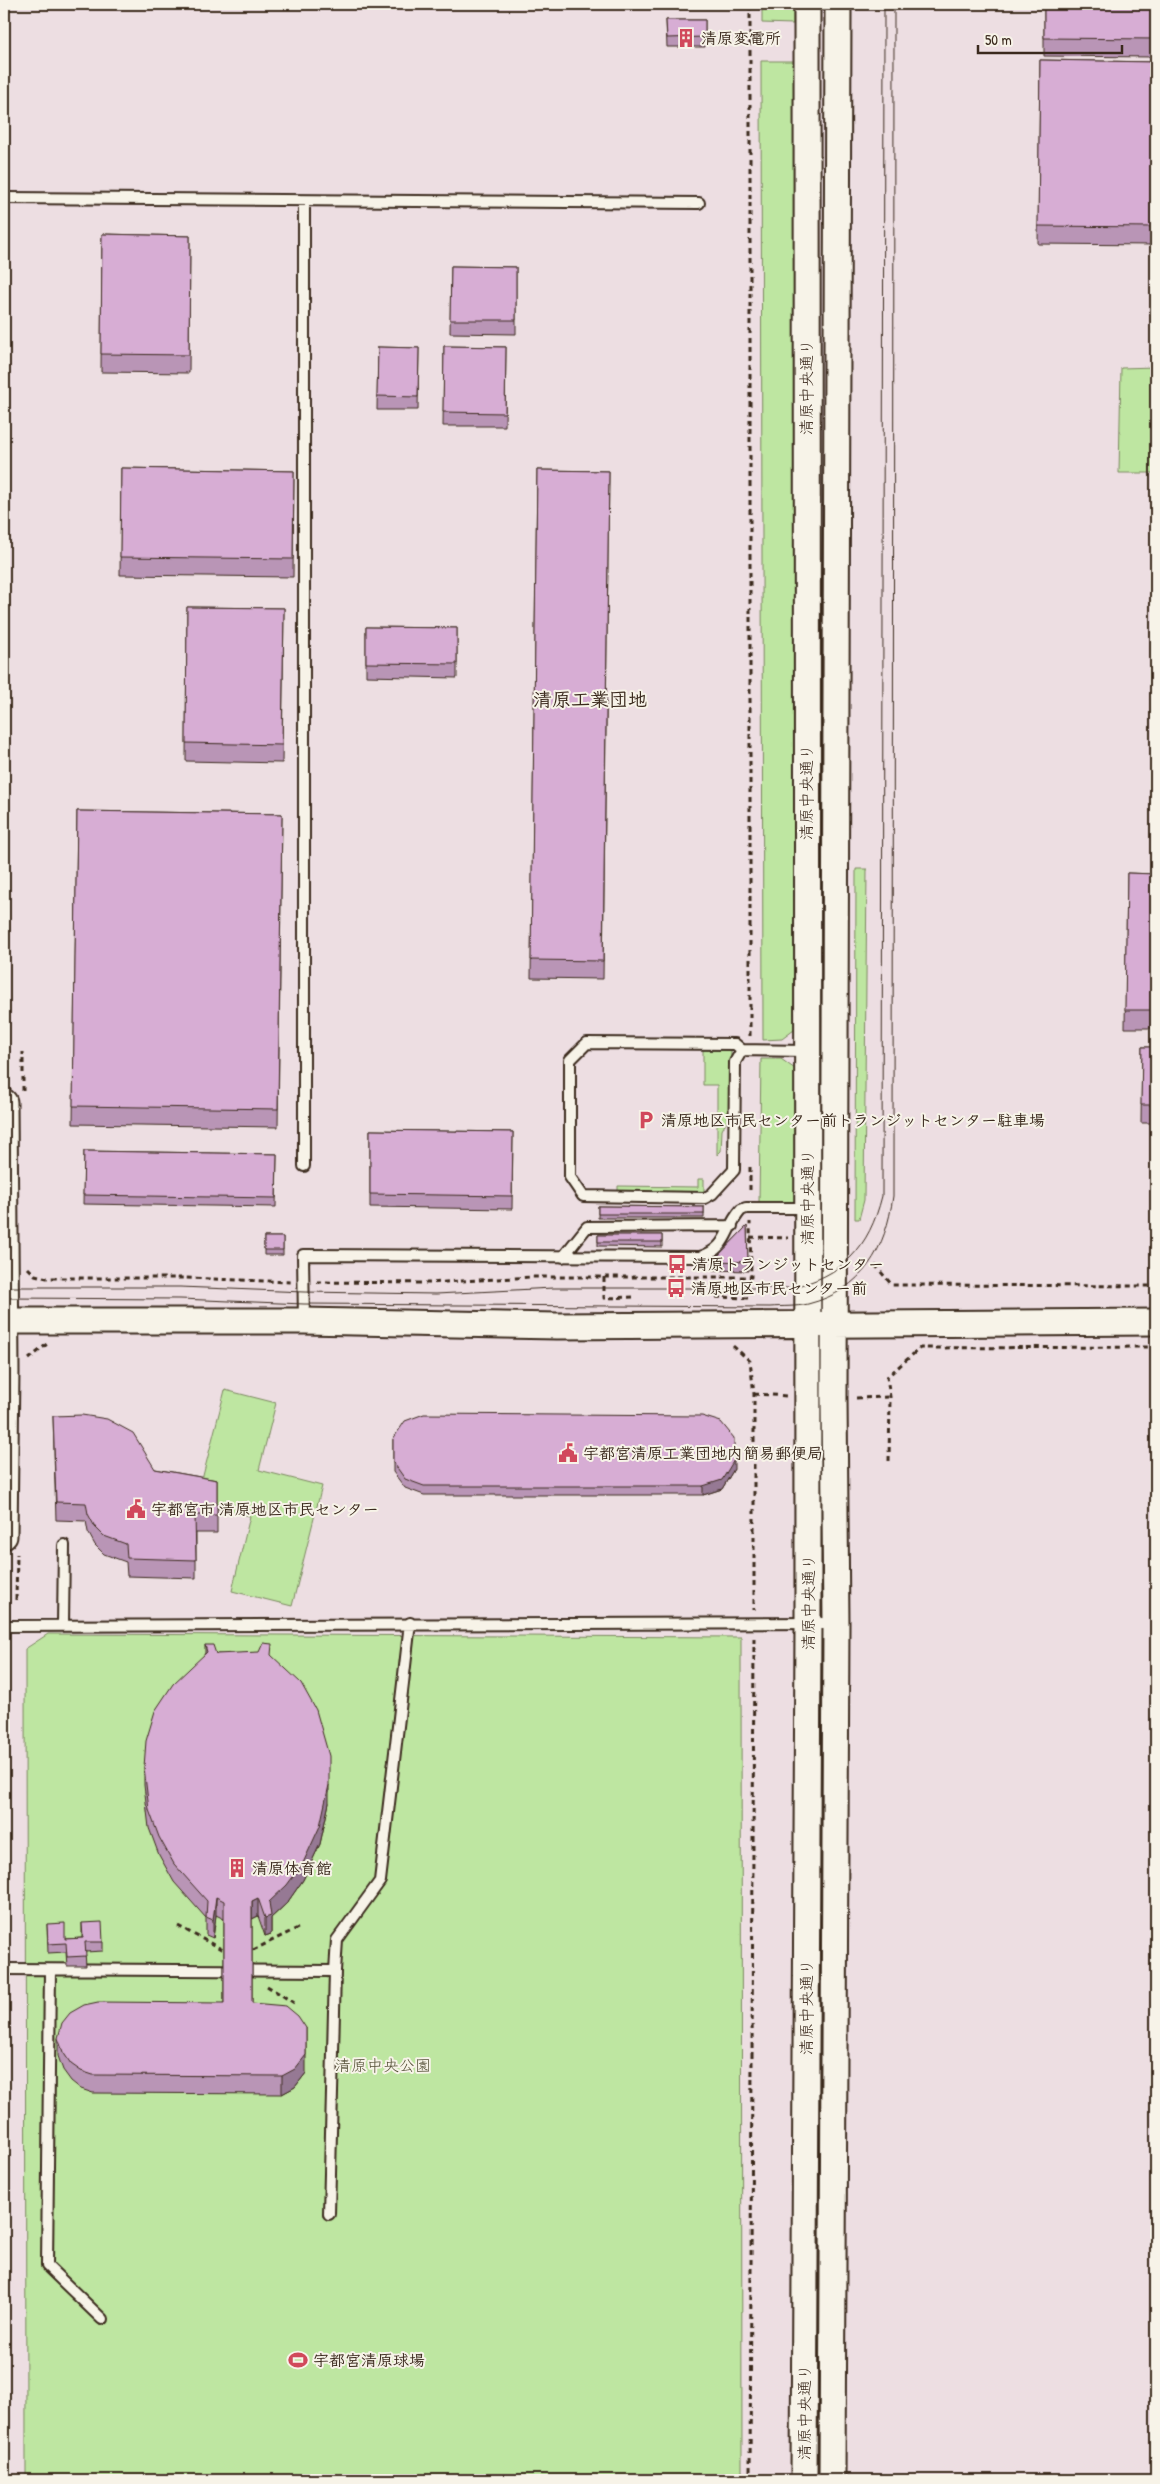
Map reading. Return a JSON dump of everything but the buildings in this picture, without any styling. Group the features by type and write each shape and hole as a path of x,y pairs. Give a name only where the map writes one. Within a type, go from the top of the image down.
{"street":[{"name":"清原中央通り","path":"804,2480 808,1624 806,4"},
{"name":"清原中央通り","path":"832,2480 836,1623 838,4"},
{"path":"4,1102 5,1321 10,1543"},
{"path":"1024,1323 1156,1305"},
{"path":"5,1321 304,1322 547,1326 1156,1322"}],"lane":[{"path":"4,198 699,203"},
{"path":"304,201 304,1166"},
{"path":"746,1050 735,1062 734,1170 712,1194 705,1198 583,1196 570,1177 570,1060 587,1043 735,1044 746,1050 806,1051"},
{"path":"304,1322 303,1255 700,1257 711,1253 721,1246 741,1210 750,1208 807,1208"},
{"path":"563,1257 587,1227 732,1226"},
{"path":"63,1625 64,1546"},
{"path":"4,1626 410,1623 836,1623"},
{"path":"329,2214 337,1940 380,1881 410,1623"},
{"path":"4,1969 335,1971"},
{"path":"50,1970 47,2266 102,2320"}],"path":[{"path":"746,1050 750,4"},
{"path":"750,1158 751,1277"},
{"path":"750,1237 794,1238"},
{"path":"875,1265 892,1285 1156,1286"},
{"path":"604,1277 604,1298 635,1297"},
{"path":"716,1297 750,1298"},
{"path":"25,1364 38,1350 50,1344"},
{"path":"731,1345 750,1361 754,1394 750,2480"},
{"path":"889,1461 890,1397 887,1376 920,1348 1156,1347"},
{"path":"754,1394 792,1397"},
{"path":"850,1398 890,1397"},
{"path":"10,1543 16,1600"},
{"path":"178,1926 225,1951"},
{"path":"253,1950 300,1927"},
{"path":"260,1981 296,2004"}],"shaded area":[{"path":"4,4 1156,4 1156,2480 4,2480"}],"green space":[{"path":"762,4 793,4 793,24 762,23"},
{"path":"761,61 794,61 794,1030 782,1039 763,1040"},
{"path":"1156,367 1156,473 1119,473 1121,368"},
{"path":"856,869 867,869 864,1200 859,1219 855,1219"},
{"path":"703,1050 731,1050 730,1115 722,1130 721,1151 717,1155 717,1085 703,1085"},
{"path":"761,1059 781,1059 795,1069 795,1202 759,1202"},
{"path":"698,1179 704,1179 704,1193 618,1192 618,1186 698,1187"},
{"path":"225,1390 276,1403 259,1470 322,1486 292,1606 232,1591 250,1516 196,1503"},
{"name":"清原中央公園","path":"48,1634 741,1637 742,2480 26,2480 25,1649"}],"tram line":[{"path":"4,1287 180,1287 304,1292 436,1294 553,1288 790,1288 825,1276 851,1257 861,1245 870,1231 882,1196 884,4"},
{"path":"4,1298 180,1299 304,1304 770,1307 803,1305 827,1298 844,1289 868,1265 878,1250 890,1215 893,1196 894,4"}],"place":[{"name":"清原変電所","path":"686,38"},
{"name":"清原地区市民センター前トランジットセンター駐車場","path":"646,1120"},
{"name":"清原トランジットセンター","path":"677,1264"},
{"name":"清原地区市民センター前","path":"676,1288"},
{"name":"宇都宮清原工業団地内簡易郵便局","path":"568,1453"},
{"name":"宇都宮市 清原地区市民センター","path":"136,1509"},
{"name":"清原体育館","path":"237,1868"},
{"name":"宇都宮清原球場","path":"298,2360"}],"district":[{"name":"清原工業団地","path":"590,699"}]}
